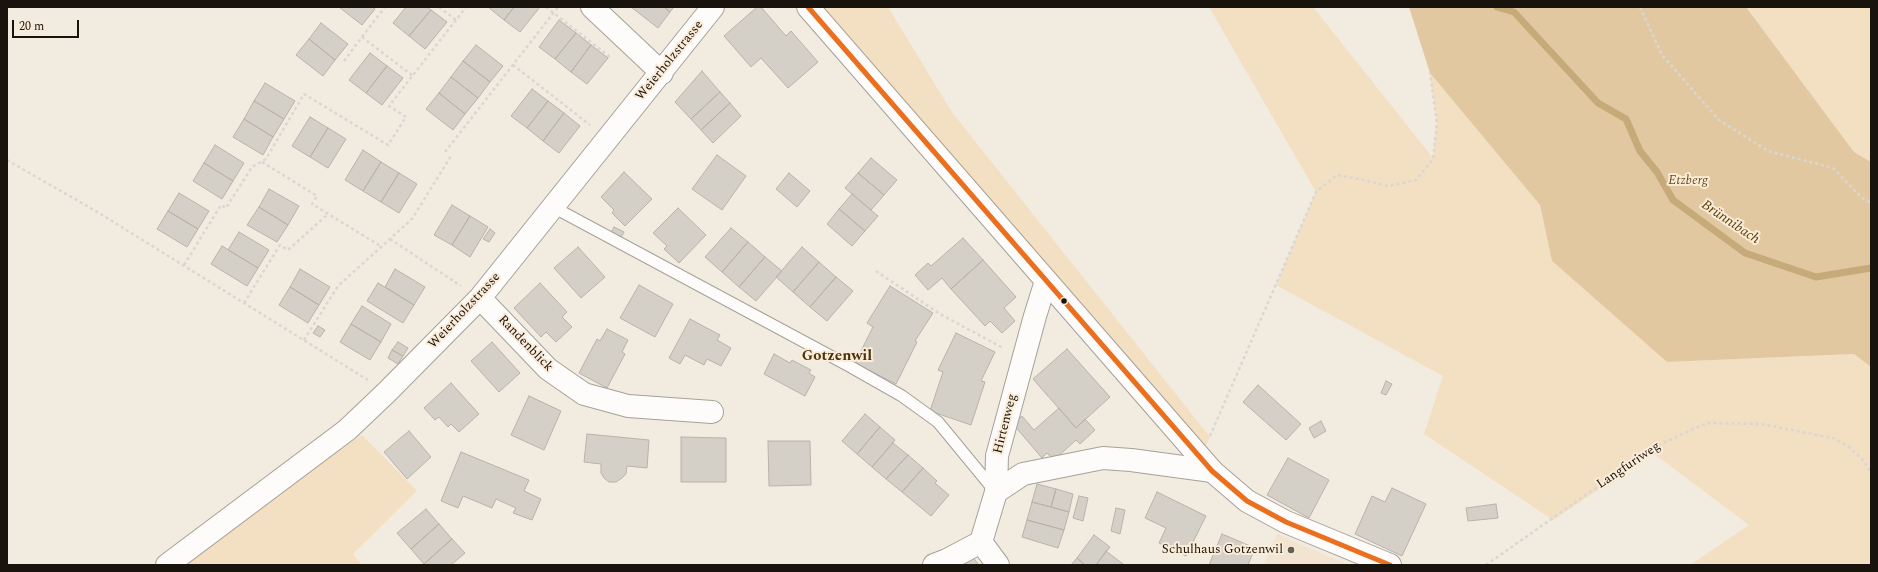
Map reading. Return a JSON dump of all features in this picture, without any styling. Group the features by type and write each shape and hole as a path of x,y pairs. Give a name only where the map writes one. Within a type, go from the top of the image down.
{"street":[{"path":"592,7 662,73"},
{"name":"Weierholzstrasse","path":"167,565 347,430 387,392 480,298 607,139 662,73 713,7"},
{"path":"808,7 1206,464 1247,501 1286,522 1390,565"},
{"name":"Hirtenweg","path":"981,542 996,492 997,456 1046,281"},
{"name":"Randenblick","path":"480,298 548,369 584,394 628,406 712,412"},
{"path":"996,492 1022,474 1103,458 1206,464"},
{"path":"934,565 948,560 981,542 998,565"}],"lane":[{"path":"553,207 851,367 902,396 938,422 996,492"}],"path":[{"path":"344,61 385,7"},
{"path":"439,7 456,20"},
{"path":"184,265 221,205 226,208 252,166 266,159 304,94 388,145 406,117 389,106 466,7"},
{"path":"546,7 610,57"},
{"path":"445,152 558,7"},
{"path":"1640,7 1662,55 1719,120 1768,151 1833,168 1862,198 1871,203"},
{"path":"362,37 413,76"},
{"path":"513,64 607,139"},
{"path":"1206,464 1316,192 1337,175 1359,178 1388,186 1416,180 1433,158 1437,123 1430,73"},
{"path":"304,340 338,286 412,219 451,156"},
{"path":"7,160 99,213 387,392"},
{"path":"262,162 317,196 312,204 382,247"},
{"path":"244,303 280,245 288,250 328,214"},
{"path":"390,239 480,298"},
{"path":"876,271 940,314 1023,359"},
{"name":"Langfuriweg","path":"1486,565 1654,447 1707,423 1761,424 1833,438 1849,448 1864,461 1871,473"}],"shaded area":[{"path":"808,7 888,7 951,111 1210,437 1200,458"},
{"path":"1209,7 1313,7 1433,158 1437,123 1430,73 1540,205 1552,261 1667,362 1854,354 1871,367 1871,565 1690,565 1749,525 1653,453 1553,520 1424,434 1443,376 1276,285 1316,192"},
{"path":"1746,7 1871,7 1871,162 1854,152"},
{"path":"362,435 417,491 353,554 362,565 180,565 267,500"},
{"name":"Schulhaus Gotzenwil","path":"1277,534 1348,565 1264,565"}],"green space":[{"name":"Etzberg","path":"1409,7 1746,7 1854,152 1871,162 1871,367 1854,354 1667,362 1552,261 1540,205 1430,73"}],"building":[{"path":"339,7 372,7 375,9 362,25"},
{"path":"406,7 427,7 431,10 409,36 393,23"},
{"path":"488,7 514,7 504,20"},
{"path":"514,7 540,7 520,32 504,20"},
{"path":"631,7 664,7 670,12 658,28"},
{"path":"664,7 674,7 670,12"},
{"path":"757,7 761,7 786,36 791,31 818,62 788,88 761,58 751,67 724,36"},
{"path":"431,10 447,22 425,49 409,36"},
{"path":"559,20 576,33 555,59 539,47"},
{"path":"321,23 348,44 335,60 309,39"},
{"path":"576,33 591,45 571,72 555,59"},
{"path":"309,39 335,60 323,76 296,55"},
{"path":"476,45 503,66 490,82 463,61"},
{"path":"591,45 608,58 587,84 571,72"},
{"path":"370,53 387,66 366,93 349,80"},
{"path":"463,61 490,82 478,98 451,77"},
{"path":"387,66 403,78 382,105 366,93"},
{"path":"702,71 720,92 691,119 675,102"},
{"path":"451,77 478,98 465,114 439,93"},
{"path":"265,83 295,101 284,119 254,101"},
{"path":"532,89 548,101 527,128 511,116"},
{"path":"720,92 730,103 701,130 691,119"},
{"path":"439,93 465,114 453,130 426,109"},
{"path":"254,101 284,119 273,137 244,119"},
{"path":"548,101 564,113 543,141 527,128"},
{"path":"730,103 741,116 713,143 701,130"},
{"path":"564,113 580,126 559,153 543,141"},
{"path":"310,117 328,128 310,157 292,146"},
{"path":"244,119 273,137 263,155 233,137"},
{"path":"328,128 346,139 328,168 310,157"},
{"path":"215,145 244,163 233,181 204,163"},
{"path":"363,150 381,162 363,191 345,180"},
{"path":"717,155 746,176 722,210 692,189"},
{"path":"871,158 897,180 884,195 858,173"},
{"path":"381,162 399,173 381,202 363,191"},
{"path":"204,163 233,181 222,199 193,181"},
{"path":"624,172 652,199 625,226 612,213 614,210 601,197"},
{"path":"399,173 417,184 399,213 381,202"},
{"path":"789,173 810,191 797,207 776,189"},
{"path":"858,173 884,195 871,210 845,188"},
{"path":"269,189 299,206 288,225 259,207"},
{"path":"179,193 209,211 198,229 168,211"},
{"path":"852,194 878,216 865,231 839,209"},
{"path":"452,205 470,216 452,245 434,235"},
{"path":"259,207 288,225 277,242 247,225"},
{"path":"678,208 706,235 679,263 664,249 667,246 653,233"},
{"path":"839,209 865,231 852,246 827,224"},
{"path":"168,211 198,229 187,247 157,229"},
{"path":"470,216 488,227 470,257 452,245"},
{"path":"614,227 624,232 620,239 611,233"},
{"path":"731,228 748,242 722,272 705,257"},
{"path":"490,229 495,233 489,242 483,239"},
{"path":"239,232 269,250 258,268 228,250"},
{"path":"963,238 983,260 951,289 942,278 928,290 915,275 928,263 931,266"},
{"path":"748,242 765,257 739,287 722,272"},
{"path":"222,246 258,268 247,286 211,264"},
{"path":"578,247 605,277 581,298 554,268"},
{"path":"802,247 819,262 793,292 776,277"},
{"path":"765,257 782,271 756,301 739,287"},
{"path":"983,260 1016,297 1004,308 1015,321 1002,333 990,321 985,326 951,289"},
{"path":"819,262 836,277 810,307 793,292"},
{"path":"300,269 330,287 319,305 290,287"},
{"path":"395,269 425,287 414,305 385,287"},
{"path":"836,277 853,291 827,321 810,307"},
{"path":"378,283 414,305 403,323 367,301"},
{"path":"540,283 567,312 562,317 572,327 556,342 546,332 541,337 514,308"},
{"path":"639,285 673,304 655,337 620,318"},
{"path":"890,286 933,313 915,341 917,342 896,384 855,363 873,327 867,323"},
{"path":"290,287 319,305 308,323 279,305"},
{"path":"362,306 391,324 381,342 351,324"},
{"path":"690,319 720,335 717,340 731,348 721,366 707,359 704,365 685,355 680,364 669,358"},
{"path":"351,324 381,342 370,360 340,342"},
{"path":"318,326 325,330 320,337 313,333"},
{"path":"607,329 628,340 622,352 625,354 607,388 579,373 597,339 600,341"},
{"path":"956,333 995,352 981,381 985,382 971,425 930,411 943,372 938,370"},
{"path":"398,342 408,348 403,356 392,350"},
{"path":"492,342 520,373 499,392 471,361"},
{"path":"1067,349 1110,397 1076,428 1033,379"},
{"path":"392,350 403,356 398,364 388,358"},
{"path":"774,354 790,363 792,360 811,370 809,373 815,377 805,396 764,374"},
{"path":"1386,381 1392,384 1386,395 1381,393"},
{"path":"451,383 479,414 459,432 451,424 448,427 439,417 435,420 424,408"},
{"path":"1258,385 1301,424 1286,440 1243,402"},
{"path":"529,396 561,411 544,450 511,435"},
{"path":"1059,408 1076,428 1085,419 1095,430 1080,444 1076,440 1054,460 1047,453 1042,458 1013,424 1022,416 1034,430"},
{"path":"865,414 880,427 857,454 842,441"},
{"path":"1321,421 1326,431 1314,438 1309,428"},
{"path":"880,427 895,440 872,467 857,454"},
{"path":"409,431 431,457 407,479 384,452"},
{"path":"587,434 649,440 647,468 627,466 626,474 622,478 616,482 609,482 601,473 601,464 584,462"},
{"path":"681,437 726,438 726,482 681,482"},
{"path":"768,441 810,441 811,485 769,486"},
{"path":"893,443 908,455 886,479 872,467"},
{"path":"461,452 529,480 524,491 541,499 532,520 513,513 516,508 496,499 492,508 463,496 458,508 441,501"},
{"path":"908,455 923,468 902,492 886,479"},
{"path":"1288,458 1329,480 1309,518 1267,495"},
{"path":"923,468 937,481 935,483 949,495 931,516 902,492"},
{"path":"1037,484 1056,489 1051,507 1032,502"},
{"path":"1392,488 1426,504 1402,556 1355,534 1372,496 1385,502"},
{"path":"1056,489 1073,494 1069,512 1051,507"},
{"path":"1157,492 1206,516 1186,556 1159,543 1166,528 1145,518"},
{"path":"1079,496 1088,498 1083,521 1073,518"},
{"path":"1032,502 1069,512 1064,530 1027,520"},
{"path":"1496,504 1498,518 1468,521 1466,508"},
{"path":"1116,508 1125,510 1120,534 1111,531"},
{"path":"426,509 439,524 411,549 397,533"},
{"path":"1027,520 1064,530 1058,548 1022,537"},
{"path":"439,524 452,539 424,564 411,549"},
{"path":"1222,534 1255,548 1248,565 1209,565"},
{"path":"1094,535 1110,547 1096,565 1085,565 1077,558"},
{"path":"452,539 465,553 451,565 424,564"},
{"path":"1106,551 1123,564 1096,565"},
{"path":"971,555 979,565 958,565"},
{"path":"1077,558 1085,565 1071,565"}],"waterway":[{"name":"Brünnibach","path":"1497,7 1514,12 1598,103 1626,119 1640,151 1657,172 1673,200 1745,253 1816,277 1871,268"}],"transit line":[{"path":"808,7 1212,471 1247,501 1286,522 1390,565"}],"place":[{"name":"Schulhaus Gotzenwil","path":"1291,550"}],"district":[{"name":"Gotzenwil","path":"837,357"}]}
